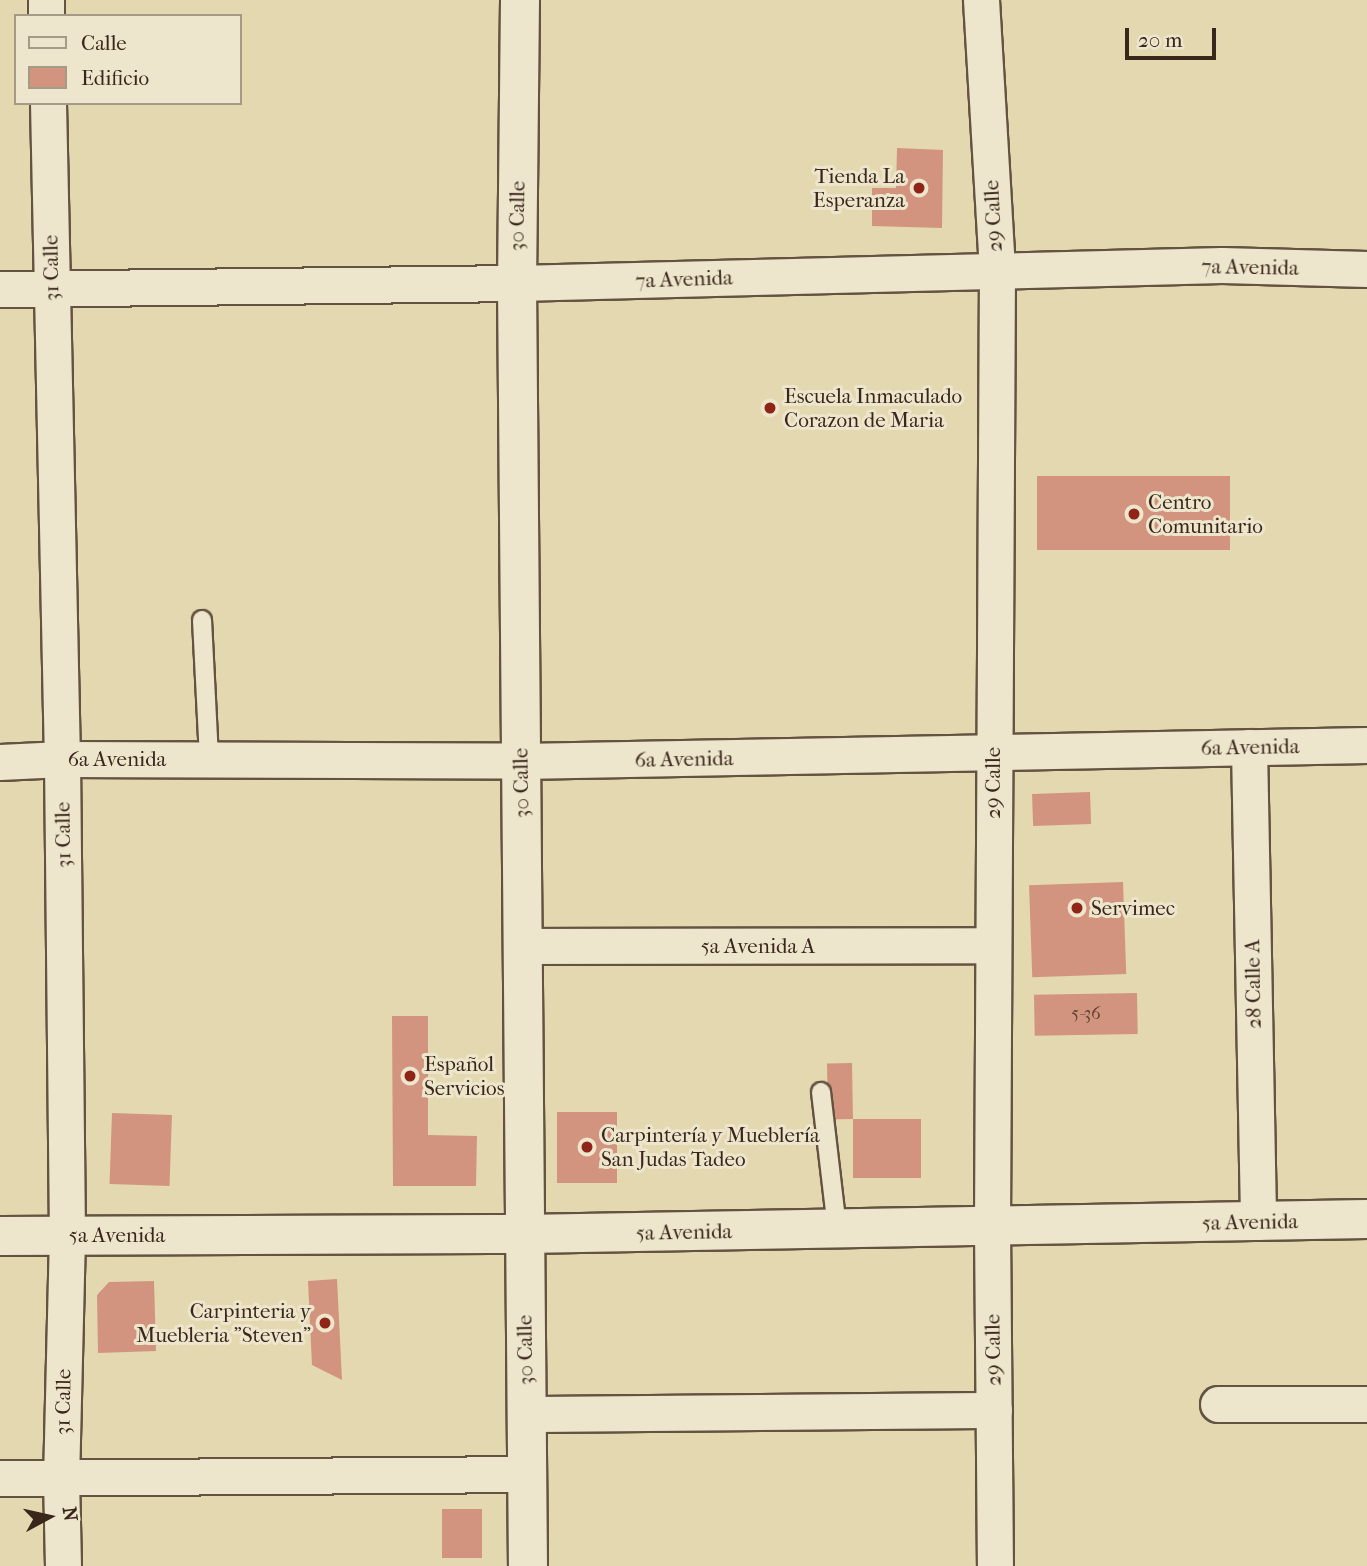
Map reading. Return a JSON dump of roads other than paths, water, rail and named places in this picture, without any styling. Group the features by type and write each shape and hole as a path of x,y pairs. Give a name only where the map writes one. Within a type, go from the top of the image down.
{"street":[{"name":"30 Calle","path":"520,0 517,283 528,1566"},
{"name":"29 Calle","path":"981,0 997,270 992,945 995,1566"},
{"name":"31 Calle","path":"48,105 62,759 66,1235 61,1478 63,1566"},
{"name":"7a Avenida","path":"0,289 517,283 1222,265 1367,269"},
{"name":"6a Avenida","path":"0,762 62,759 521,761 1367,745"},
{"name":"28 Calle A","path":"1249,747 1258,1222"},
{"name":"5a Avenida A","path":"523,946 992,945"},
{"name":"5a Avenida","path":"0,1236 524,1234 1367,1219"},
{"path":"1218,1404 1367,1404"},
{"path":"526,1414 994,1410"},
{"path":"0,1478 527,1474"}],"lane":[{"path":"202,620 209,760"},
{"path":"821,1092 837,1229"}],"place":[{"name":"Tienda La Esperanza","path":"919,188"},
{"name":"Escuela Inmaculado Corazon de Maria","path":"770,408"},
{"name":"Centro Comunitario","path":"1134,514"},
{"name":"Servimec","path":"1077,908"},
{"name":"Español Servicios","path":"410,1076"},
{"name":"Carpintería y Mueblería San Judas Tadeo","path":"587,1147"},
{"name":"Carpinteria y Muebleria \"Steven\"","path":"325,1323"}]}
